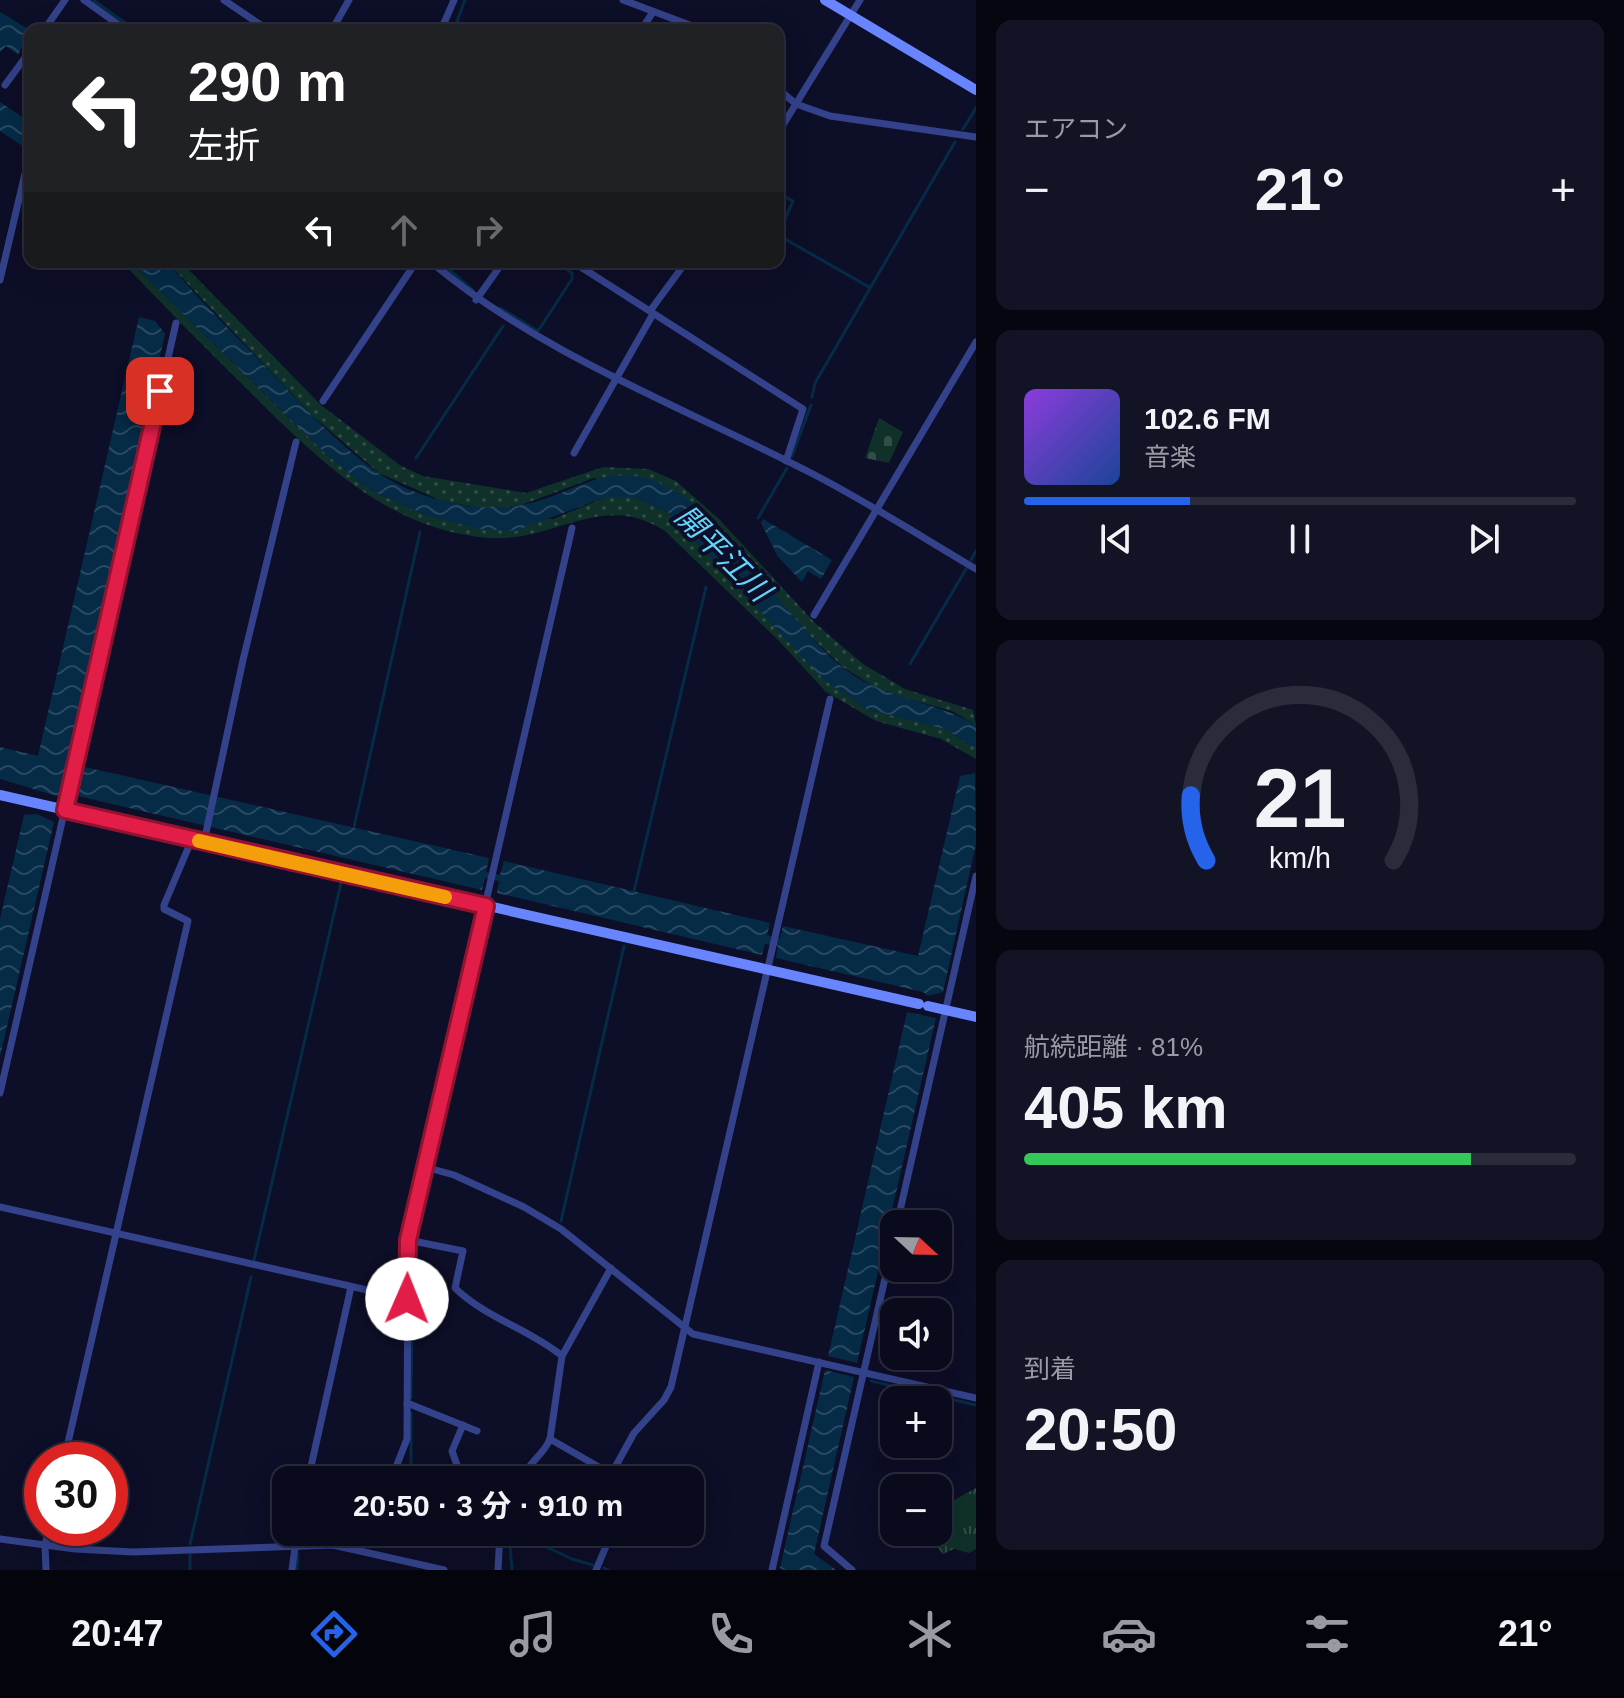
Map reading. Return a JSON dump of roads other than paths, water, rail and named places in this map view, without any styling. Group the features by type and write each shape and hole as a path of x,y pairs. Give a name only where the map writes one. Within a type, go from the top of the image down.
{"street":[{"path":"48,24 65,0"},
{"path":"84,0 118,24"},
{"path":"224,0 259,24"},
{"path":"335,24 349,0"},
{"path":"444,24 454,0"},
{"path":"623,0 686,24"},
{"path":"825,0 976,90"},
{"path":"784,123 860,0"},
{"path":"645,24 653,12"},
{"path":"5,85 24,59"},
{"path":"784,94 796,104 830,116 976,137"},
{"path":"0,280 24,178"},
{"path":"323,401 412,268"},
{"path":"438,268 476,300 539,339 786,461 976,569"},
{"path":"476,300 499,268"},
{"path":"582,268 803,409 786,461"},
{"path":"574,453 652,312 682,268"},
{"path":"0,1093 176,323"},
{"path":"814,615 976,342"},
{"path":"204,842 243,660 296,442"},
{"path":"396,1466 407,1439 408,1240 572,528"},
{"path":"615,1466 634,1433 668,1395 830,699"},
{"path":"0,795 976,1017"},
{"path":"68,1442 188,921 164,909 164,905 192,839"},
{"path":"900,1210 976,876"},
{"path":"425,1167 454,1175 524,1207 561,1229 693,1334 976,1398"},
{"path":"0,1207 407,1299"},
{"path":"408,1240 463,1251 455,1288 475,1305 539,1337 562,1356"},
{"path":"528,1466 544,1452 550,1439 562,1356 611,1268"},
{"path":"852,1570 824,1546 884,1282"},
{"path":"311,1466 351,1287"},
{"path":"772,1570 819,1362"},
{"path":"407,1403 477,1431"},
{"path":"457,1466 452,1451 463,1425"},
{"path":"550,1439 592,1466"},
{"path":"0,1539 24,1542"},
{"path":"58,1546 133,1552 272,1544"},
{"path":"45,1546 46,1570"},
{"path":"292,1570 294,1546"},
{"path":"337,1546 444,1570"},
{"path":"498,1570 499,1546"},
{"path":"596,1570 606,1546"}],"water":[{"path":"0,12 24,26 24,42 18,55 6,46 0,52"},
{"path":"0,102 24,118 24,147 0,131"},
{"name":"開平江川","path":"136,268 172,268 333,436 377,472 408,489 462,505 499,507 537,502 606,477 624,475 644,478 666,486 712,520 821,648 843,668 891,693 943,710 976,725 976,749 945,729 867,709 824,680 668,512 633,497 606,497 515,531 479,529 425,515 368,489 325,453"},
{"path":"139,317 155,321 165,334 67,763 489,858 486,872 500,875 504,861 770,923 767,935 780,938 783,926 918,956 960,776 975,773 976,844 943,992 928,996 923,992 776,958 778,946 765,944 762,955 497,893 499,881 485,878 482,890 65,793 63,798 0,779 0,747 38,756"},
{"path":"763,519 832,560 821,579 808,571 802,582 778,557 761,523"},
{"path":"37,814 54,822 0,1057 0,919 24,815"},
{"path":"907,1012 936,1018 892,1210 880,1210 880,1263 857,1363 828,1356"},
{"path":"825,1370 854,1377 814,1554 836,1570 784,1570 780,1568"}],"waterway":[{"path":"93,0 127,24"},
{"path":"462,24 457,21 465,0"},
{"path":"963,129 976,108"},
{"path":"812,397 815,383 955,142"},
{"path":"784,196 793,201 784,221"},
{"path":"784,238 869,287"},
{"path":"447,268 473,290"},
{"path":"500,308 538,331 572,279 572,273 565,268"},
{"path":"416,458 503,326"},
{"path":"792,456 811,405"},
{"path":"758,518 787,468"},
{"path":"354,827 420,532"},
{"path":"971,560 976,551"},
{"path":"910,664 966,569"},
{"path":"634,891 706,587"},
{"path":"254,1260 341,883"},
{"path":"561,1221 624,946"},
{"path":"411,1398 413,1251"},
{"path":"190,1544 251,1277"},
{"path":"871,1381 976,1405"},
{"path":"411,1413 411,1466"},
{"path":"510,1546 512,1570"},
{"path":"545,1546 593,1565"},
{"path":"297,1570 298,1554"},
{"path":"190,1555 190,1570"},
{"path":"604,1568 608,1570"}]}
